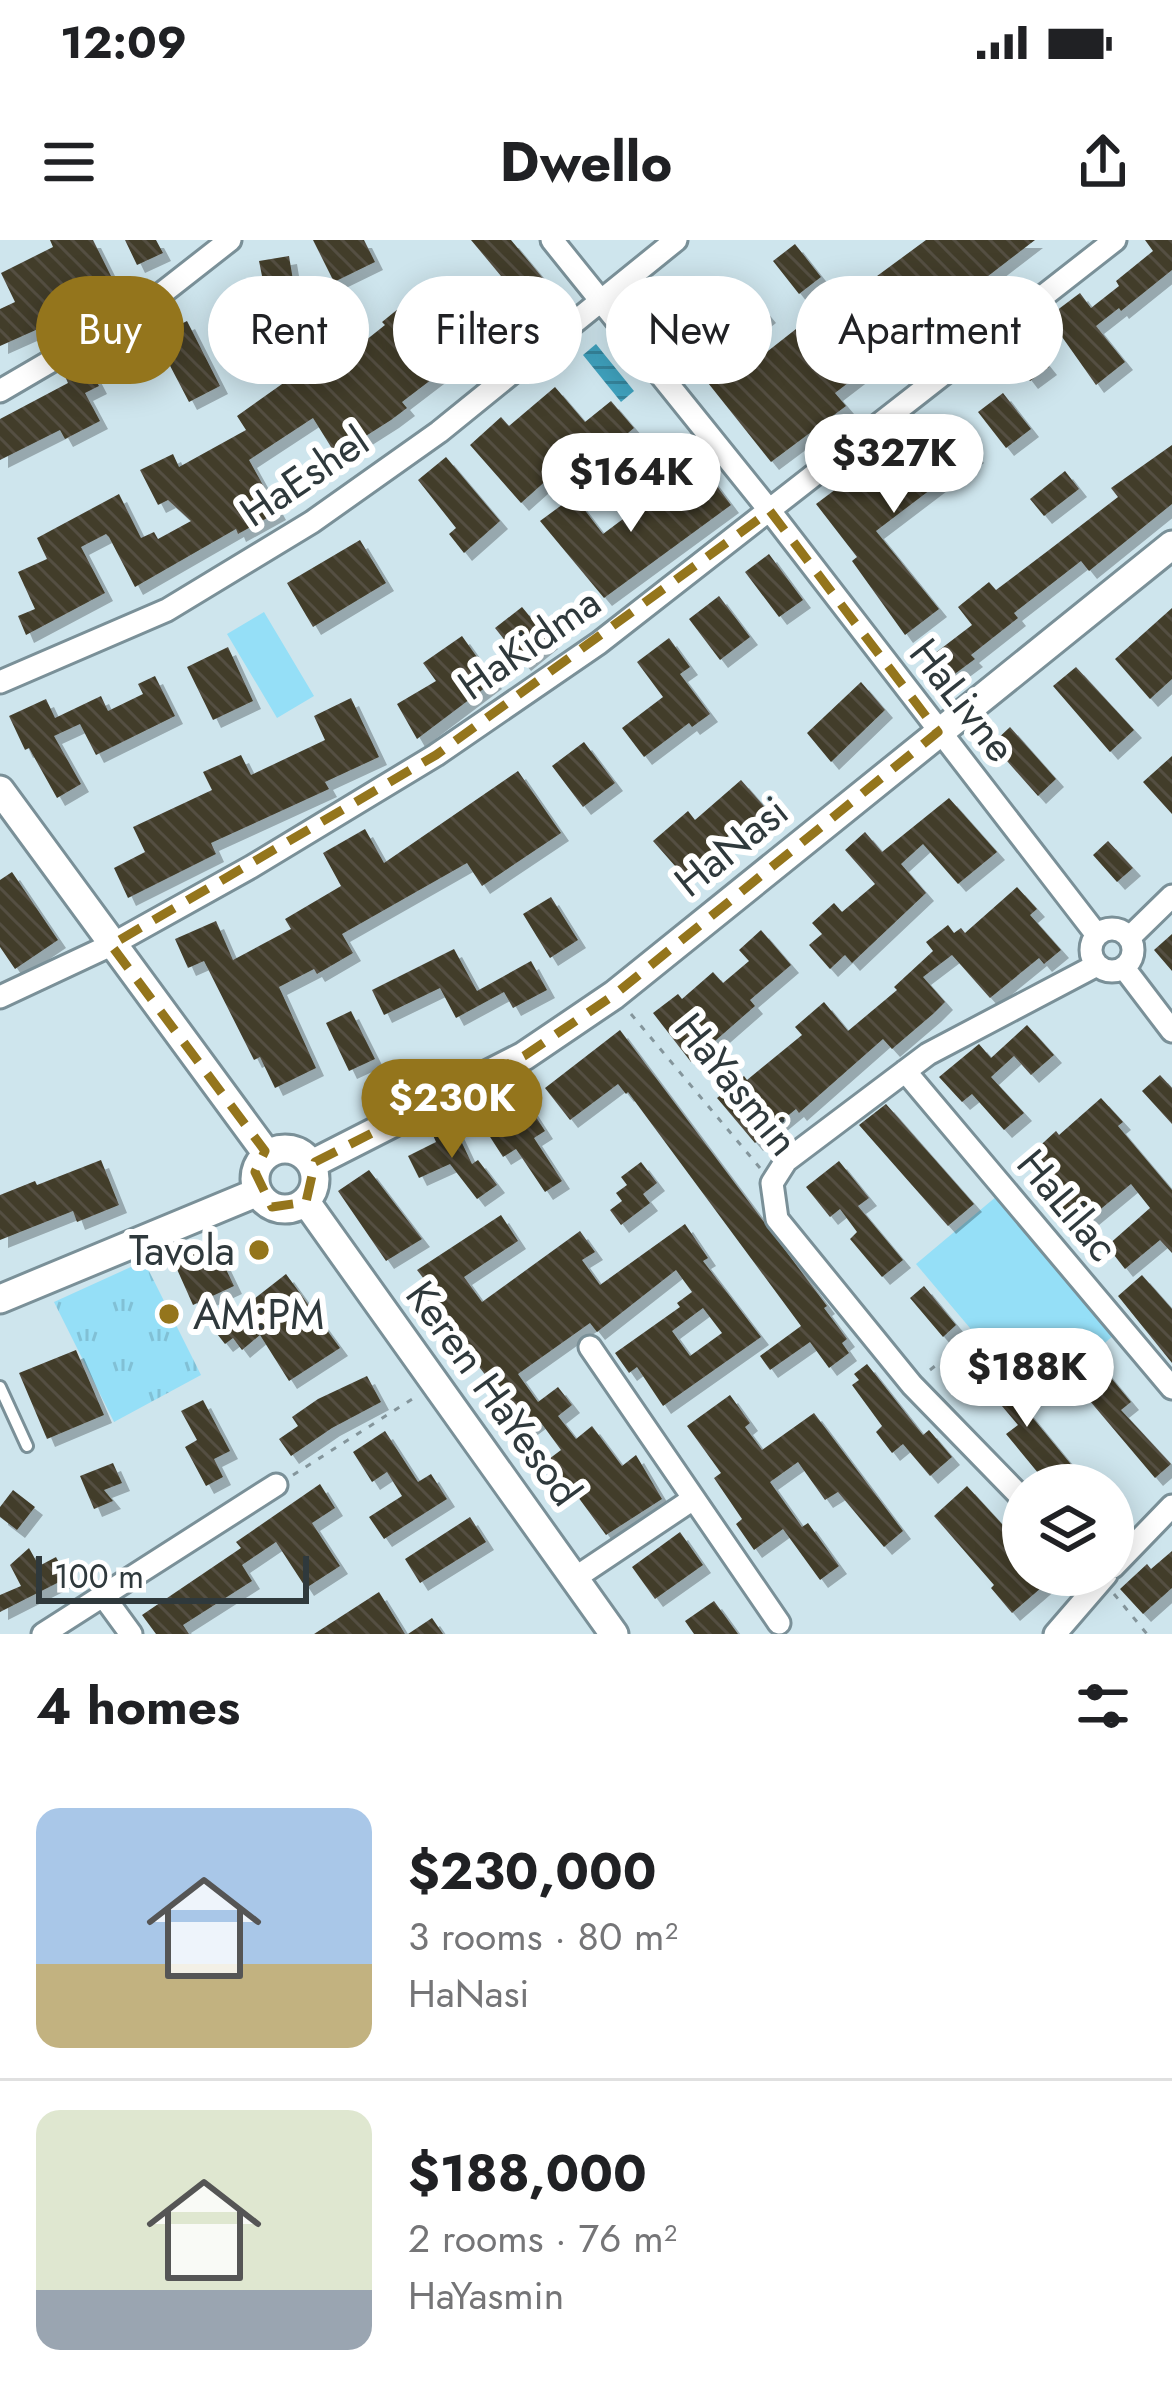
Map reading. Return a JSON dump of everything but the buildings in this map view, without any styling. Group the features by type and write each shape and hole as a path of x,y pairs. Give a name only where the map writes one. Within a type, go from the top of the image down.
{"street":[{"path":"0,392 147,305 230,240"},
{"name":"HaLivne","path":"552,240 770,511 1097,935"},
{"name":"HaEshel","path":"0,682 167,610 312,522 439,432 676,240"},
{"name":"HaKidma","path":"0,997 111,945 251,868 436,755 599,644 1115,240"},
{"name":"HaNasi","path":"312,1164 524,1056 614,995 1172,545"},
{"path":"0,790 267,1154"},
{"path":"1130,937 1172,896"},
{"path":"1113,928 1130,937 1132,957 1124,968 1110,971 1097,965 1091,948 1097,935 1113,928"},
{"path":"772,1183 786,1161 928,1054 1097,965"},
{"path":"1124,968 1172,1030"},
{"name":"HaLilac","path":"905,1071 1172,1388"},
{"path":"296,1150 312,1164 316,1183 306,1202 283,1210 272,1207 257,1192 255,1172 267,1154 296,1150"},
{"name":"HaYasmin","path":"772,1183 777,1219 912,1384 1002,1476"},
{"path":"0,1299 257,1192"},
{"name":"Keren HaYesod","path":"306,1202 614,1634"},
{"path":"590,1347 779,1623"},
{"path":"43,1634 277,1485"},
{"path":"575,1578 693,1499"},
{"path":"1134,1545 1172,1506"},
{"path":"1055,1634 1087,1596"},
{"path":"104,1597 131,1634"}],"lane":[{"path":"0,1387 27,1446"}],"path":[{"name":"HaYasmin","path":"614,995 772,1183"},
{"path":"912,1384 975,1334"},
{"path":"277,1485 435,1385"},
{"path":"1120,1596 1147,1634"}],"highlighted area":[{"path":"770,511 938,732 614,995 524,1056 315,1162 306,1202 272,1207 255,1172 265,1151 111,945 436,755"}],"green space":[{"path":"264,612 314,696 277,718 227,634"},
{"path":"997,1196 1114,1335 1034,1404 916,1264"},
{"path":"144,1261 201,1375 114,1422 54,1302"}],"shaded area":[{"path":"596,344 606,356 606,383 583,355"},
{"path":"606,384 628,384 634,391 621,402"}],"place":[{"name":"Tavola","path":"259,1250"},
{"name":"AM:PM","path":"169,1314"}]}
